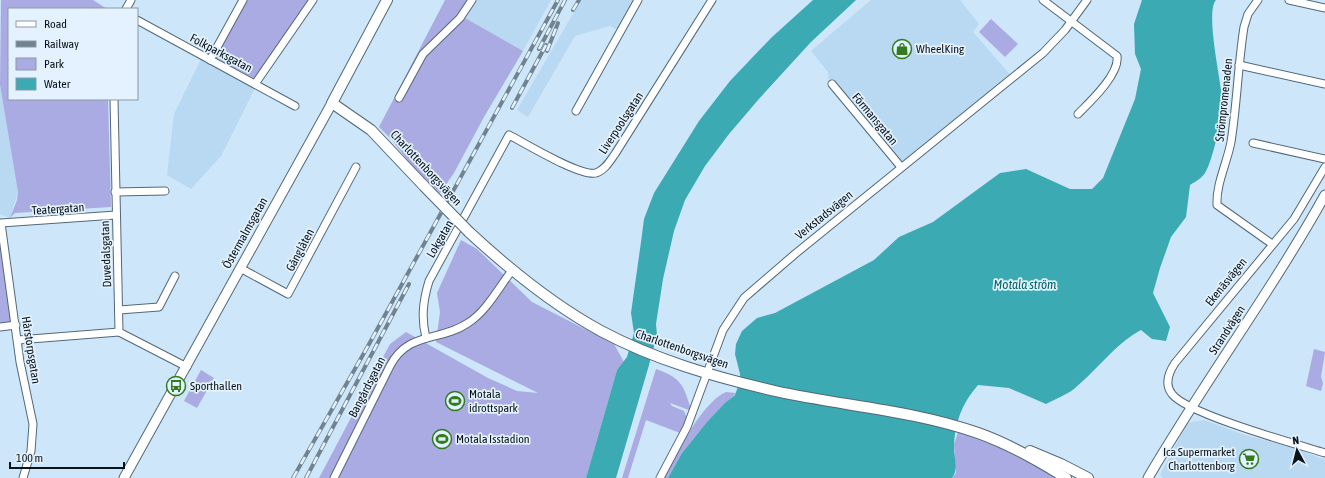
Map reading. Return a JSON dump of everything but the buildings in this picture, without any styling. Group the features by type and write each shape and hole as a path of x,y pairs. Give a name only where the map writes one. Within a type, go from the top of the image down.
{"main road":[{"name":"Östermalmsgatan","path":"332,103 387,0"},
{"name":"Charlottenborgsvägen","path":"332,103 371,130 469,232 513,269 556,302 600,330 620,340 656,356 707,373 737,381 800,396 904,414 963,428 1055,461 1088,478"},
{"name":"Charlottenborgsvägen","path":"1007,444 1066,478"}],"street":[{"path":"210,60 243,0"},
{"path":"255,84 313,0"},
{"path":"399,98 423,54 460,18 472,0"},
{"path":"576,111 638,0"},
{"name":"Liverpoolsgatan","path":"509,135 577,171 592,174 600,171 615,154 712,0"},
{"path":"1043,0 1115,53 1118,60 1116,67 1102,88 1078,114"},
{"name":"Verkstadsvägen","path":"660,478 687,427 723,330 737,307 750,291 1031,63 1057,39 1087,0"},
{"name":"Strömpromenaden","path":"1258,0 1248,14 1244,27 1231,139 1226,164 1218,189 1217,205 1272,244"},
{"path":"1290,0 1325,8"},
{"name":"Folkparksgatan","path":"138,21 295,106"},
{"path":"1239,65 1325,84"},
{"name":"Förmansgatan","path":"832,84 901,167"},
{"name":"Duvedalsgatan","path":"114,100 118,310 120,332"},
{"name":"Östermalmsgatan","path":"124,478 332,103"},
{"name":"Lokgatan","path":"426,338 423,325 423,307 429,281 509,135"},
{"path":"1253,143 1325,159"},
{"name":"Gånglåten","path":"240,268 288,294 356,167"},
{"name":"Ekenäsvägen","path":"1192,407 1176,399 1171,393 1168,381 1169,372 1300,211 1325,167"},
{"path":"115,192 166,191"},
{"name":"Strandvägen","path":"1148,478 1288,259 1325,195"},
{"name":"Teatergatan","path":"1,223 116,215"},
{"name":"Hårstorpsgatan","path":"1,223 22,375 33,424 30,451 23,478"},
{"name":"Bangårdsgatan","path":"334,478 396,356 412,342 452,330 468,323 483,309 513,269"},
{"path":"118,310 159,307 175,276"},
{"path":"0,327 16,325"},
{"path":"18,340 120,332 186,366"},
{"path":"1192,407 1241,426 1325,453"}],"shaded area":[{"path":"467,0 551,0 523,51 458,14"},
{"path":"581,0 634,0 618,30 610,26 575,36 528,117 517,110"},
{"path":"871,0 960,0 979,24 973,32 1012,77 901,167 829,83 828,72 811,51"},
{"path":"203,55 258,82 221,156 191,189 167,175 174,114"},
{"path":"0,85 18,192 10,218 0,214"},
{"path":"1204,420 1242,434 1294,448 1325,460 1325,478 1163,478 1160,475 1187,423"}],"green space":[{"path":"1,0 93,0 105,8 8,8 8,100 108,100 111,207 15,213 10,218 17,200 18,192 0,85"},
{"path":"240,0 311,0 258,82 208,58"},
{"path":"445,0 467,0 458,14 523,51 484,117 454,173 440,193 413,167 391,139 379,127"},
{"path":"991,19 1018,44 1005,57 979,32"},
{"path":"461,240 477,249 532,302 614,344 624,362 617,370 586,478 319,478 390,344 406,332 488,378 517,391 538,393 436,342 440,312 437,293"},
{"path":"0,246 16,322 0,324"},
{"path":"1314,349 1325,352 1321,377 1323,383 1321,391 1306,386"},
{"path":"656,369 675,378 682,386 690,406 689,410 670,403 672,406 684,411 687,418 680,433 646,420 628,478 622,478"},
{"path":"201,370 214,378 197,408 184,401"},
{"path":"726,392 736,393 707,422 682,453 668,478 664,478 690,430 708,407"},
{"path":"958,432 1000,448 1058,478 952,478 956,473 954,445"}],"water":[{"path":"813,0 856,0 811,42 758,100 729,134 705,166 685,200 674,231 663,279 656,324 657,335 616,478 586,478 617,370 627,357 634,333 631,313 644,219 654,193 699,121 730,81 771,38"},
{"name":"Motala ström","path":"1142,0 1216,0 1213,7 1212,18 1214,47 1222,99 1221,115 1214,148 1208,167 1202,177 1190,185 1186,217 1171,237 1153,293 1170,327 1166,341 1152,339 1141,330 1123,342 1074,389 1046,404 1009,388 978,385 963,407 957,422 954,439 956,467 952,478 668,478 682,453 707,422 735,395 740,381 740,374 735,354 736,344 742,331 757,318 775,313 874,260 899,237 933,222 1000,173 1026,169 1070,189 1092,189 1103,178 1135,99 1141,69 1135,54 1134,24"}],"railway":[{"path":"293,478 368,346 558,0"},
{"path":"539,49 565,0"},
{"path":"573,10 579,0"},
{"path":"547,51 558,23"},
{"path":"512,108 546,45"},
{"path":"306,478 409,284"}],"place":[{"name":"WheelKing","path":"902,49"},
{"name":"Sporthallen","path":"176,386"},
{"name":"Motala idrottspark","path":"455,401"},
{"name":"Motala Isstadion","path":"442,439"},
{"name":"Ica Supermarket Charlottenborg","path":"1249,459"}]}
